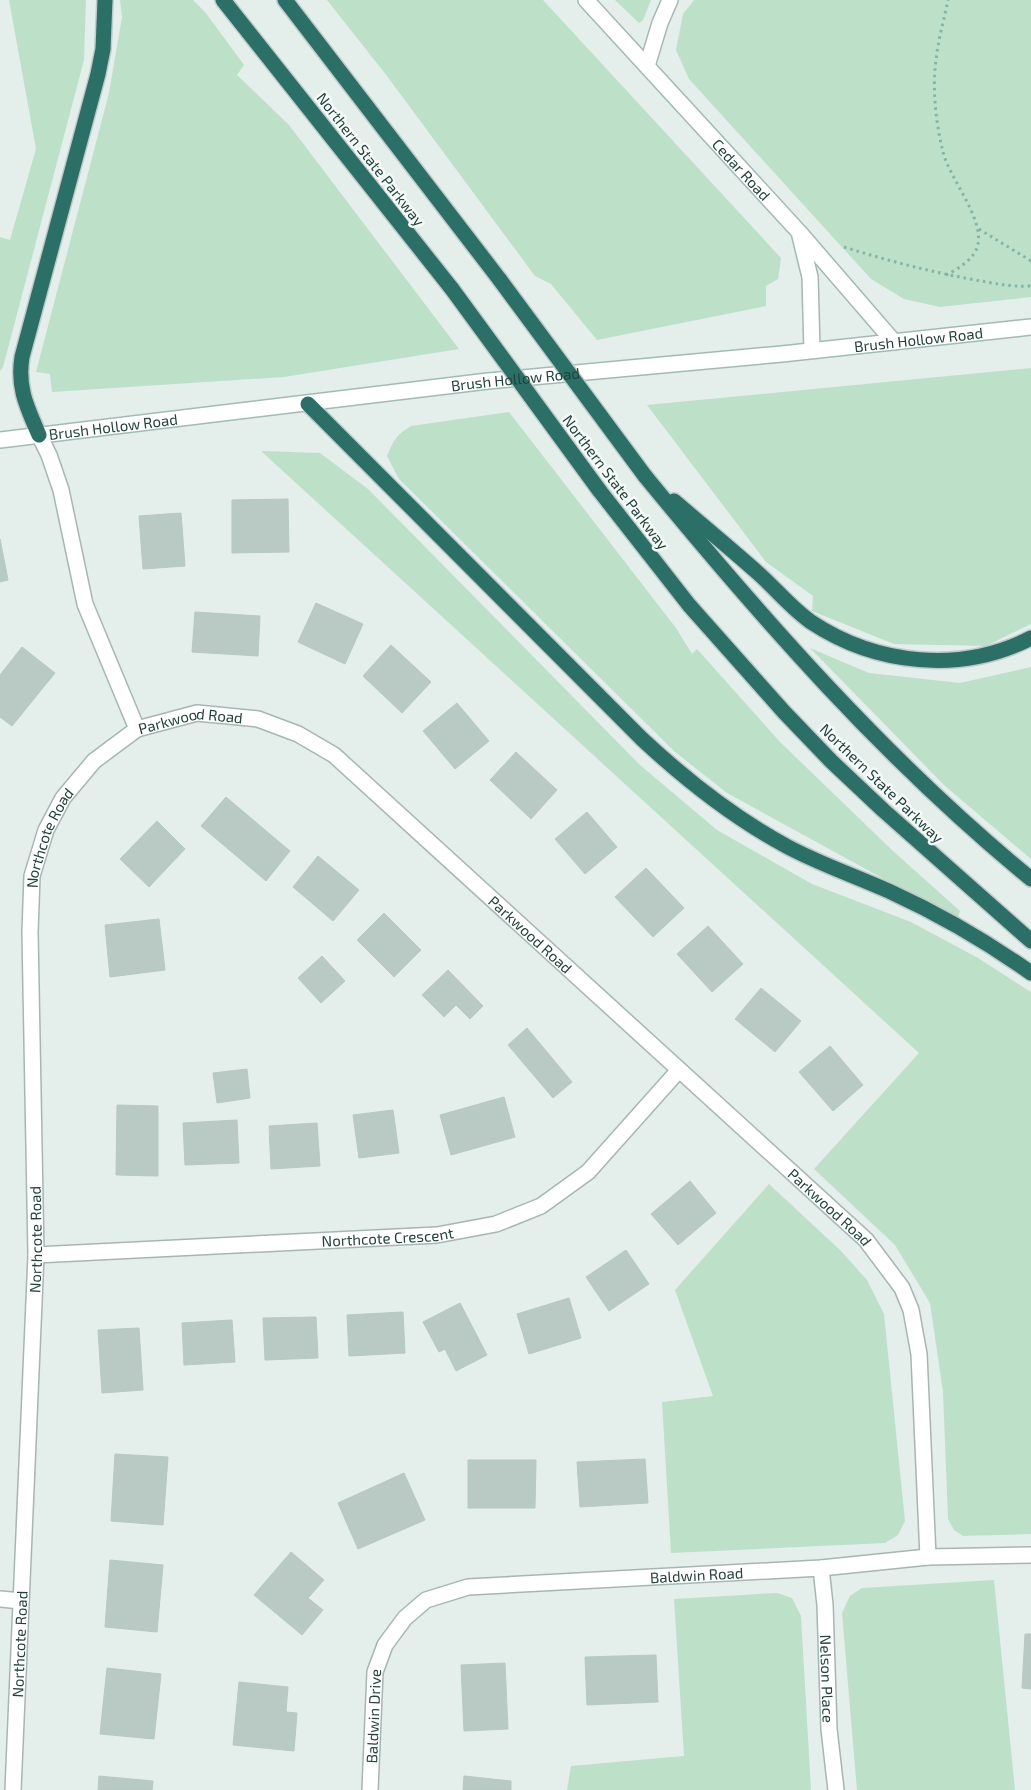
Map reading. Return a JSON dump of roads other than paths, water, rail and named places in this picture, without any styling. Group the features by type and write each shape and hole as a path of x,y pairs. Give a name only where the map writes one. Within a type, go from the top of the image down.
{"highway":[{"path":"39,435 22,395 19,371 96,84 103,49 105,0"},
{"name":"Northern State Parkway","path":"223,0 452,289 599,490 689,605 784,712 831,760 883,810 1031,941"},
{"name":"Northern State Parkway","path":"285,0 500,280 645,476 741,592 863,724 961,819 1031,879"},
{"path":"295,0 340,70"},
{"path":"308,404 642,739 696,786 727,810 789,847 822,864 891,892 927,910 1001,952 1031,973"},
{"path":"645,476 760,575 792,607 831,634 850,643 893,656 945,661 968,658 1015,646 1031,638"}],"street":[{"name":"Cedar Road","path":"586,0 799,232 894,342"},
{"path":"647,66 660,23 670,0"},
{"path":"799,232 810,277 812,350"},
{"name":"Brush Hollow Road","path":"0,440 488,381 1031,327"},
{"name":"Parkwood Road","path":"39,435 49,454 61,490 85,604 138,729 197,713 258,718 298,734 334,755 866,1240 902,1288 911,1310 919,1354 928,1557"},
{"name":"Northcote Road","path":"13,1790 36,1255 30,932 32,876 46,830 63,798 94,761 138,729"},
{"name":"Northcote Crescent","path":"36,1255 437,1234 496,1224 541,1206 588,1172 679,1070"},
{"name":"Baldwin Road","path":"385,1645 405,1618 426,1600 468,1587 821,1568 928,1557 1031,1555"},
{"name":"Nelson Place","path":"821,1568 825,1605 829,1729 836,1790"},
{"path":"0,1599 21,1601"},
{"name":"Baldwin Drive","path":"370,1790 376,1672 385,1645"}]}
